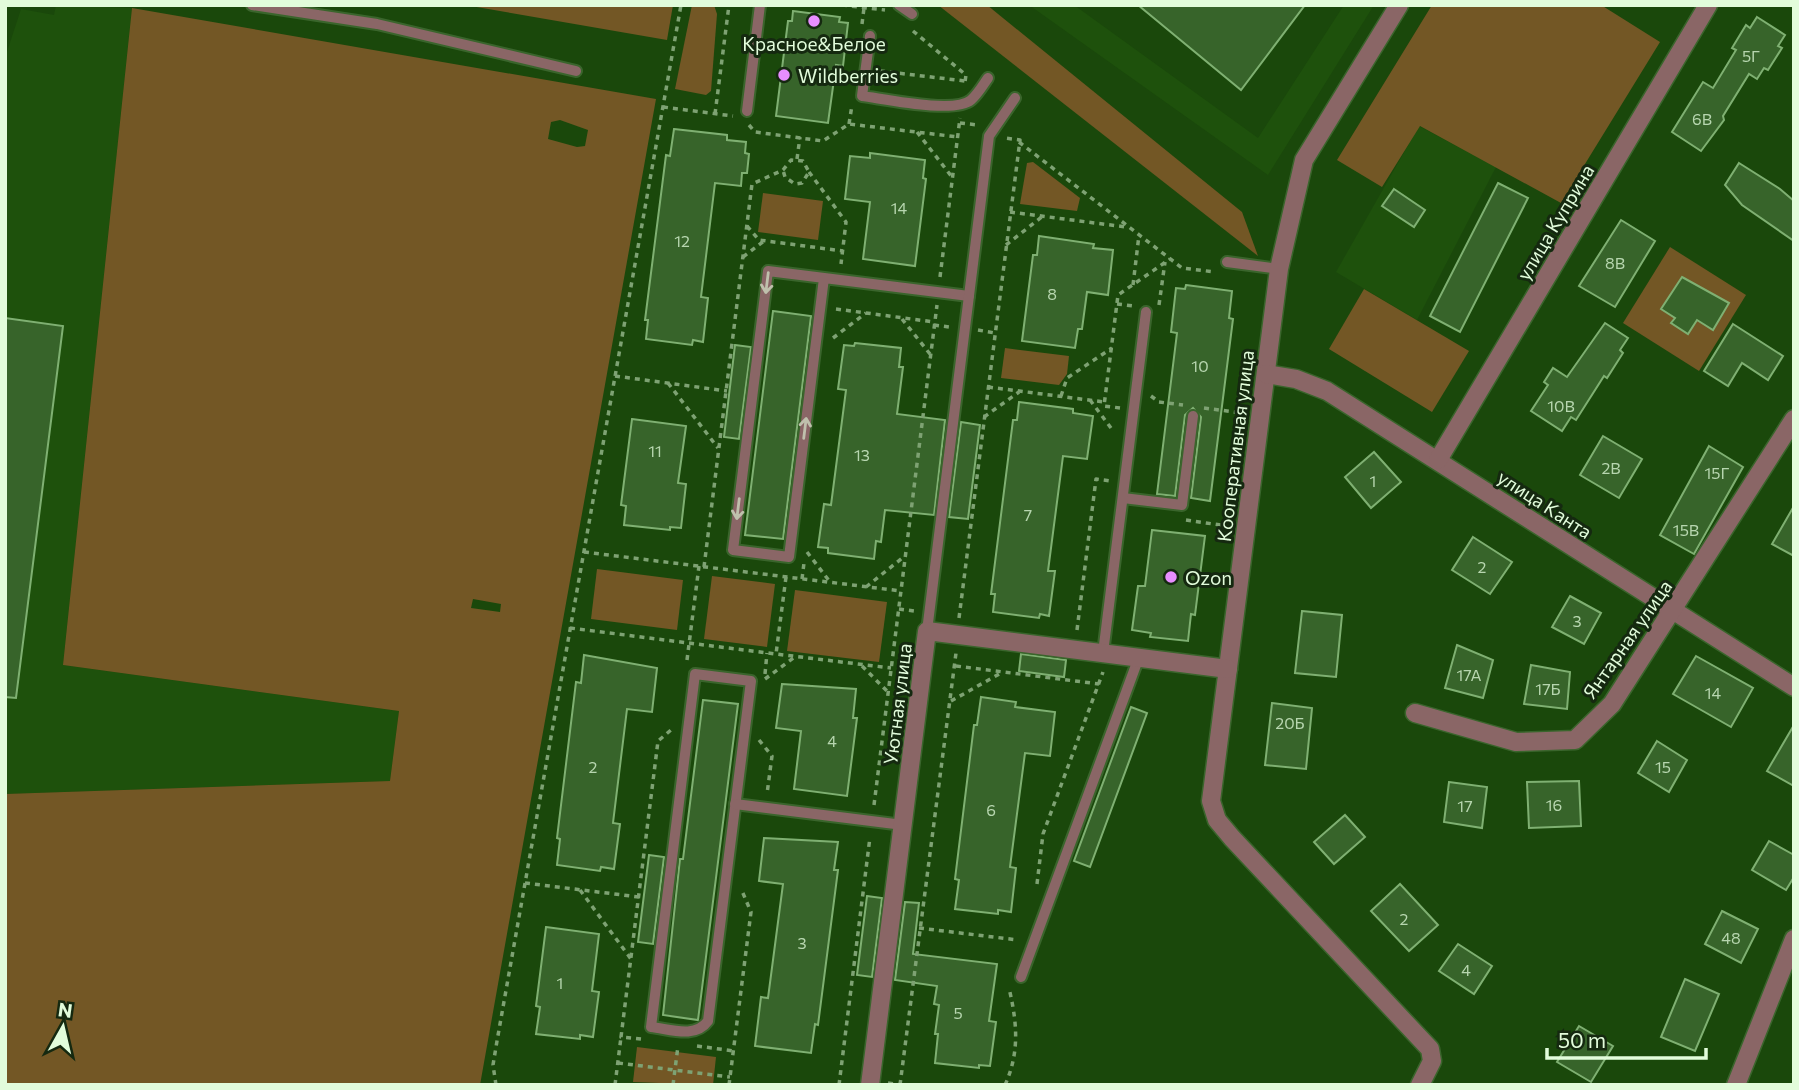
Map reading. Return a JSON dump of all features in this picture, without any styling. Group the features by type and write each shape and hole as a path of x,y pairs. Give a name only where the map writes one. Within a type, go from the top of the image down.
{"street":[{"name":"Кооперативная улица","path":"1399,5 1304,160 1294,194 1279,269 1211,802 1217,820 1430,1049 1432,1061 1420,1085"},
{"name":"улица Куприна","path":"1438,460 1708,5"},
{"name":"улица Канта","path":"1266,374 1296,379 1327,391 1794,687"},
{"name":"Янтарная улица","path":"1415,713 1516,741 1575,740 1612,704 1794,419"},
{"name":"Уютная улица","path":"870,1085 927,631 1228,669"},
{"path":"1736,1085 1794,939"}],"lane":[{"path":"252,5 377,24 576,71"},
{"path":"747,111 760,5"},
{"path":"895,8 912,14"},
{"path":"870,36 862,96 946,106 962,104 970,101 988,78"},
{"path":"927,631 989,136 1015,98"},
{"path":"1227,262 1279,269"},
{"path":"824,278 789,557 733,550 768,271 969,296"},
{"path":"1107,653 1146,312"},
{"path":"1123,498 1182,505 1194,410"},
{"path":"1021,977 1139,657"},
{"path":"695,674 751,681 736,804 708,1021 703,1028 693,1032 651,1027 695,674"},
{"path":"736,804 903,825"}],"path":[{"path":"496,1085 493,1065 681,5"},
{"path":"715,114 729,5"},
{"path":"842,5 895,8"},
{"path":"839,1085 966,75 909,27"},
{"path":"866,69 965,81"},
{"path":"663,107 733,116"},
{"path":"755,132 823,141 849,124 958,137"},
{"path":"917,132 953,178"},
{"path":"989,136 1019,142 1182,268"},
{"path":"797,159 800,137"},
{"path":"900,1085 947,709 950,709 956,666 957,634 1019,142"},
{"path":"704,567 752,184 783,170 790,160 797,159 807,166 846,222 839,280"},
{"path":"783,170 785,177 795,184 802,183 809,172"},
{"path":"1010,212 1129,227"},
{"path":"1006,245 1043,216"},
{"path":"747,226 759,240 843,251"},
{"path":"1133,285 1139,235"},
{"path":"743,257 764,241"},
{"path":"1121,418 1122,408 1104,406 1118,295 1170,259"},
{"path":"1158,314 1165,262"},
{"path":"835,309 935,322"},
{"path":"832,339 866,313"},
{"path":"901,318 931,355"},
{"path":"1061,396 1067,378 1112,348"},
{"path":"615,376 726,391"},
{"path":"668,383 719,449"},
{"path":"988,387 1105,402"},
{"path":"1149,390 1159,402 1194,410 1243,413"},
{"path":"985,417 1020,391"},
{"path":"1090,400 1119,439 1120,429"},
{"path":"1076,639 1096,479 1113,481 1115,471"},
{"path":"1179,520 1229,526"},
{"path":"805,550 830,582"},
{"path":"584,552 901,591"},
{"path":"866,587 906,555"},
{"path":"686,670 699,566"},
{"path":"776,654 786,577"},
{"path":"570,628 891,668"},
{"path":"1036,891 1043,834 1099,684 1107,653"},
{"path":"764,680 796,656"},
{"path":"861,664 888,692"},
{"path":"956,666 1099,684"},
{"path":"951,701 1004,672"},
{"path":"658,741 679,724"},
{"path":"757,737 772,756"},
{"path":"525,883 639,897"},
{"path":"729,1085 751,912 738,883"},
{"path":"580,890 631,959"},
{"path":"919,928 1021,940"},
{"path":"1005,1085 1012,1069 1018,1025 1007,978"},
{"path":"615,1085 621,1037"},
{"path":"673,1085 678,1044"},
{"path":"618,1063 730,1077"}],"shaded area":[{"path":"56,5 132,8 63,665 399,711 390,781 5,794 5,58 21,9 54,15"},
{"path":"465,5 673,5 667,40"},
{"path":"692,5 714,5 717,14 711,91 706,95 675,89"},
{"path":"938,5 987,5 1242,212 1258,256"},
{"path":"1029,5 1074,5 1258,138 1344,5 1374,5 1268,175"},
{"path":"1432,5 1601,5 1660,42 1561,203 1420,126 1382,187 1337,160"},
{"path":"132,8 656,99 480,1085 5,1085 5,794 390,781 399,711 63,665","holes":["560,120 588,130 585,146 577,147 548,139 551,122","473,599 501,604 500,612 471,608"]},
{"path":"1419,126 1496,167 1417,320 1336,272"},
{"path":"1033,162 1080,198 1077,211 1020,204 1027,163"},
{"path":"763,193 823,201 818,240 758,232"},
{"path":"1670,247 1746,295 1699,371 1623,323"},
{"path":"1364,289 1469,351 1432,412 1329,349"},
{"path":"1005,348 1069,356 1067,374 1059,385 1001,378"},
{"path":"597,569 683,580 677,630 591,619"},
{"path":"712,576 775,584 767,647 704,639"},
{"path":"795,590 887,602 879,662 787,651"},
{"path":"637,1047 716,1057 713,1085 633,1082"}],"building":[{"path":"1138,5 1305,5 1241,90"},
{"path":"793,11 840,17 839,22 848,23 843,66 836,65 828,123 776,116 788,21 792,21"},
{"path":"1757,17 1785,35 1778,46 1782,48 1768,70 1764,68 1757,79 1749,74 1723,116 1724,120 1701,151 1672,132 1703,82 1713,88 1736,50 1732,48 1746,25 1750,28"},
{"path":"674,129 727,135 727,140 746,142 745,153 749,154 747,173 742,173 741,186 715,183 701,297 708,298 703,342 693,340 692,345 646,339 648,320 645,320 666,155 670,156"},
{"path":"870,153 925,160 923,178 926,179 915,266 863,259 870,202 845,199 850,156 870,158"},
{"path":"1739,163 1794,201 1794,241 1742,205 1725,185"},
{"path":"1498,183 1528,198 1460,332 1430,316"},
{"path":"1394,189 1425,210 1414,227 1382,206"},
{"path":"1621,220 1655,241 1615,307 1579,286"},
{"path":"1039,236 1094,244 1093,248 1113,250 1108,295 1087,292 1082,329 1078,329 1075,348 1022,341 1033,255 1037,255"},
{"path":"1682,277 1729,303 1713,330 1697,320 1688,334 1671,323 1675,318 1661,309"},
{"path":"1186,285 1232,291 1229,318 1233,319 1210,501 1191,498 1201,417 1193,408 1185,415 1175,496 1157,494 1177,333 1171,332 1176,288 1185,289"},
{"path":"773,311 811,316 783,539 745,535"},
{"path":"5,318 63,326 16,698 5,697"},
{"path":"1605,323 1628,338 1620,350 1623,353 1607,378 1604,376 1576,420 1571,417 1562,431 1531,411 1548,385 1544,382 1553,368 1567,377"},
{"path":"1733,324 1783,356 1768,380 1742,363 1728,386 1704,371"},
{"path":"855,343 901,348 899,367 903,367 897,414 945,420 934,515 885,510 881,542 876,541 874,559 828,553 828,548 818,547 824,504 831,505 846,390 838,389 844,345 854,346"},
{"path":"735,345 751,347 739,439 724,437"},
{"path":"1019,402 1073,409 1073,413 1093,416 1087,459 1063,456 1048,571 1055,571 1049,616 1040,614 1039,618 993,612 995,594 991,594 1013,420 1017,420"},
{"path":"632,419 686,426 678,483 686,484 681,528 670,527 670,530 624,525 626,506 621,505"},
{"path":"961,422 980,425 968,519 949,517"},
{"path":"1603,436 1642,459 1619,498 1580,475"},
{"path":"1709,446 1743,467 1694,554 1660,535"},
{"path":"1374,452 1401,482 1371,508 1345,477"},
{"path":"1794,506 1794,556 1772,544"},
{"path":"1152,530 1205,536 1195,615 1191,614 1188,641 1150,637 1151,633 1132,630 1138,586 1145,586"},
{"path":"1473,537 1512,562 1490,594 1452,570"},
{"path":"1570,596 1601,613 1584,644 1552,627"},
{"path":"1302,611 1342,615 1336,677 1295,673"},
{"path":"1457,645 1493,660 1483,698 1445,688"},
{"path":"1021,654 1066,660 1064,677 1019,671"},
{"path":"584,655 657,668 652,712 627,709 613,823 620,824 614,869 601,867 600,871 557,865 560,839 557,838 576,682 581,683"},
{"path":"1696,656 1753,688 1731,727 1673,694"},
{"path":"1531,665 1570,672 1567,709 1524,704"},
{"path":"782,684 856,689 853,718 857,718 847,796 794,789 801,731 776,728"},
{"path":"981,697 1016,702 1015,707 1055,712 1050,756 1025,753 1010,867 1016,868 1011,912 998,910 998,914 955,909 959,880 955,879 974,725 977,725"},
{"path":"703,700 738,704 698,1020 663,1015 680,859 683,859"},
{"path":"1272,703 1312,708 1306,769 1265,765"},
{"path":"1131,707 1147,713 1090,867 1074,861"},
{"path":"1794,725 1794,786 1767,771"},
{"path":"1657,741 1687,760 1669,792 1638,773"},
{"path":"1579,781 1581,826 1529,828 1527,782"},
{"path":"1449,782 1487,787 1482,828 1444,822"},
{"path":"1345,815 1365,837 1334,864 1314,842"},
{"path":"764,838 838,842 834,870 838,870 818,1025 815,1024 811,1053 755,1046 761,997 768,998 783,884 759,881"},
{"path":"1769,841 1794,855 1794,877 1786,890 1752,870"},
{"path":"649,855 664,857 653,944 638,942"},
{"path":"1400,884 1438,925 1409,951 1371,911"},
{"path":"867,896 882,898 872,977 857,975"},
{"path":"905,902 919,903 913,954 997,964 989,1021 996,1022 990,1066 979,1065 979,1068 935,1063 939,1005 934,1004 937,986 895,980"},
{"path":"1722,911 1758,929 1741,963 1705,944"},
{"path":"546,927 599,934 592,991 599,992 593,1037 580,1035 580,1039 536,1034 540,1007 536,1006"},
{"path":"1458,944 1492,966 1474,994 1439,971"},
{"path":"1685,979 1719,994 1695,1051 1661,1037"},
{"path":"1579,1026 1613,1046 1591,1082 1557,1062"}],"place":[{"name":"Красное&Белое","path":"814,21"},
{"name":"Wildberries","path":"784,75"},
{"name":"Ozon","path":"1171,577"}]}
